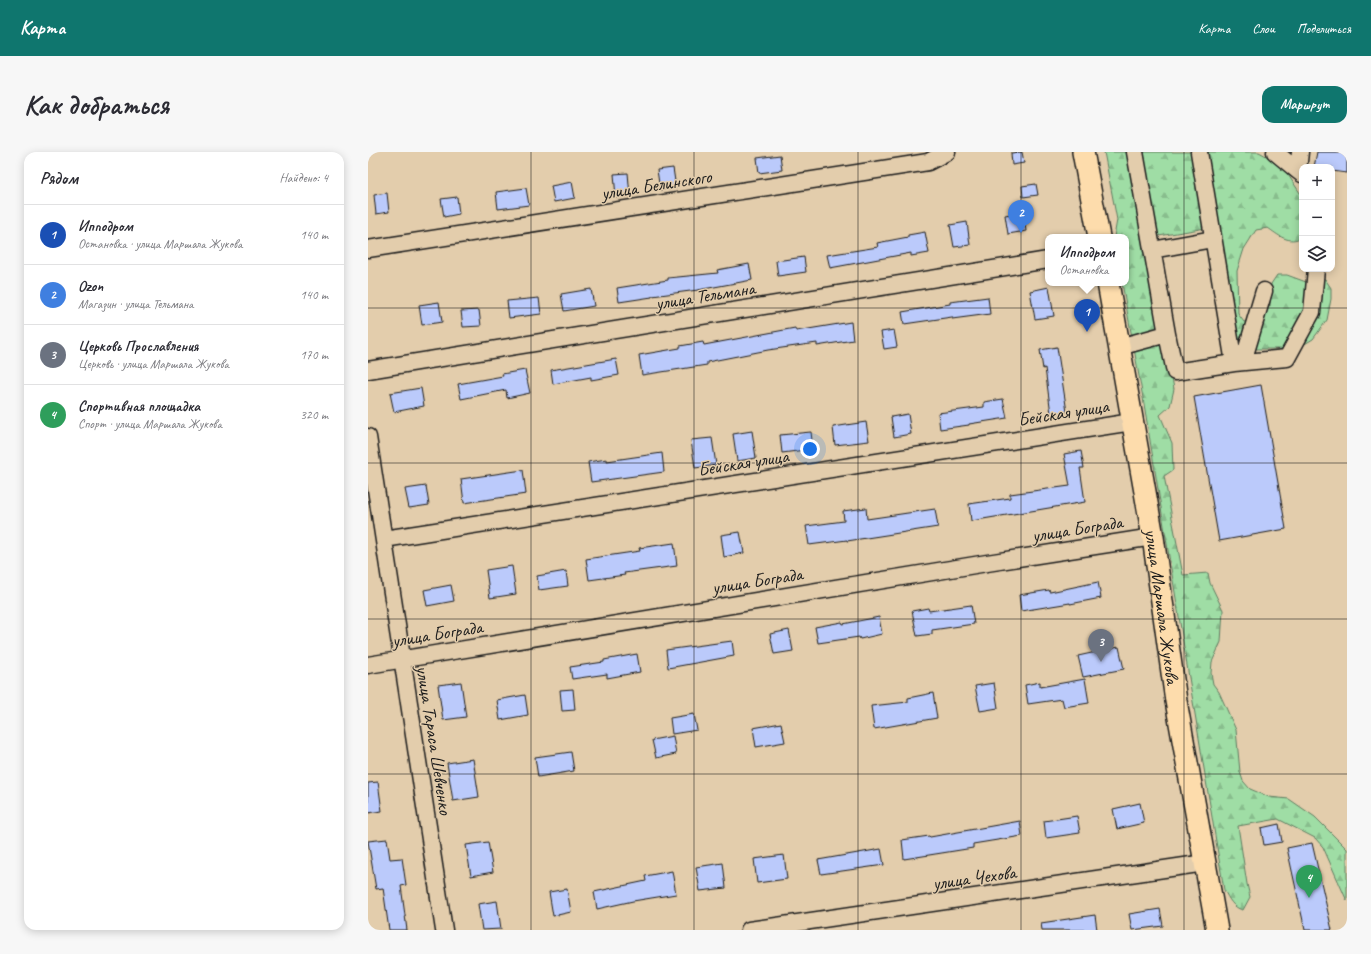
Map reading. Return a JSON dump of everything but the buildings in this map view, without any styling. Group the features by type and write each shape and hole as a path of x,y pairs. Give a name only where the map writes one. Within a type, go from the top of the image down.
{"main road":[{"path":"1083,152 1098,234"},
{"name":"улица Маршала Жукова","path":"1109,286 1153,537 1176,701 1217,930"}],"street":[{"name":"улица Белинского","path":"368,249 928,162 947,152"},
{"path":"1135,152 1175,372 1234,363 1287,358 1312,312 1316,272"},
{"path":"1199,152 1234,363"},
{"path":"1275,152 1299,171"},
{"path":"1300,152 1300,164"},
{"path":"1152,250 1213,239"},
{"name":"улица Тельмана","path":"368,370 1045,260"},
{"path":"1234,363 1245,355 1264,291"},
{"path":"1119,347 1167,334"},
{"name":"Бейская улица","path":"384,539 1132,422"},
{"name":"улица Тараса Шевченко","path":"368,437 371,479 384,539 444,930"},
{"name":"улица Бограда","path":"368,665 972,565 1153,537"},
{"name":"улица Чехова","path":"749,930 1206,863"}],"green space":[{"path":"1104,152 1259,152 1281,164 1299,191 1299,238 1288,240 1268,228 1256,230 1244,249 1237,271 1238,314 1244,322 1254,320 1263,314 1270,306 1271,284 1277,275 1287,275 1306,282 1315,277 1325,279 1331,288 1331,299 1327,320 1313,339 1292,349 1257,349 1235,339 1206,228 1147,238 1174,389 1170,406 1160,415 1172,443 1173,470 1164,476 1183,575 1208,573 1210,583 1223,610 1221,642 1212,662 1211,673 1213,684 1219,692 1236,730 1240,772 1243,781 1250,789 1269,797 1289,799 1315,817 1347,849 1347,901 1323,847 1315,838 1278,819 1238,826 1250,897 1243,910 1234,905 1224,890 1143,398 1123,286 1129,286 1129,234 1115,234 1117,220"}],"place":[{"name":"Ozon","path":"1021,233"},
{"name":"Ипподром","path":"1087,332"},
{"name":"Церковь Прославления","path":"1101,662"},
{"name":"Спортивная площадка","path":"1309,898"}]}
